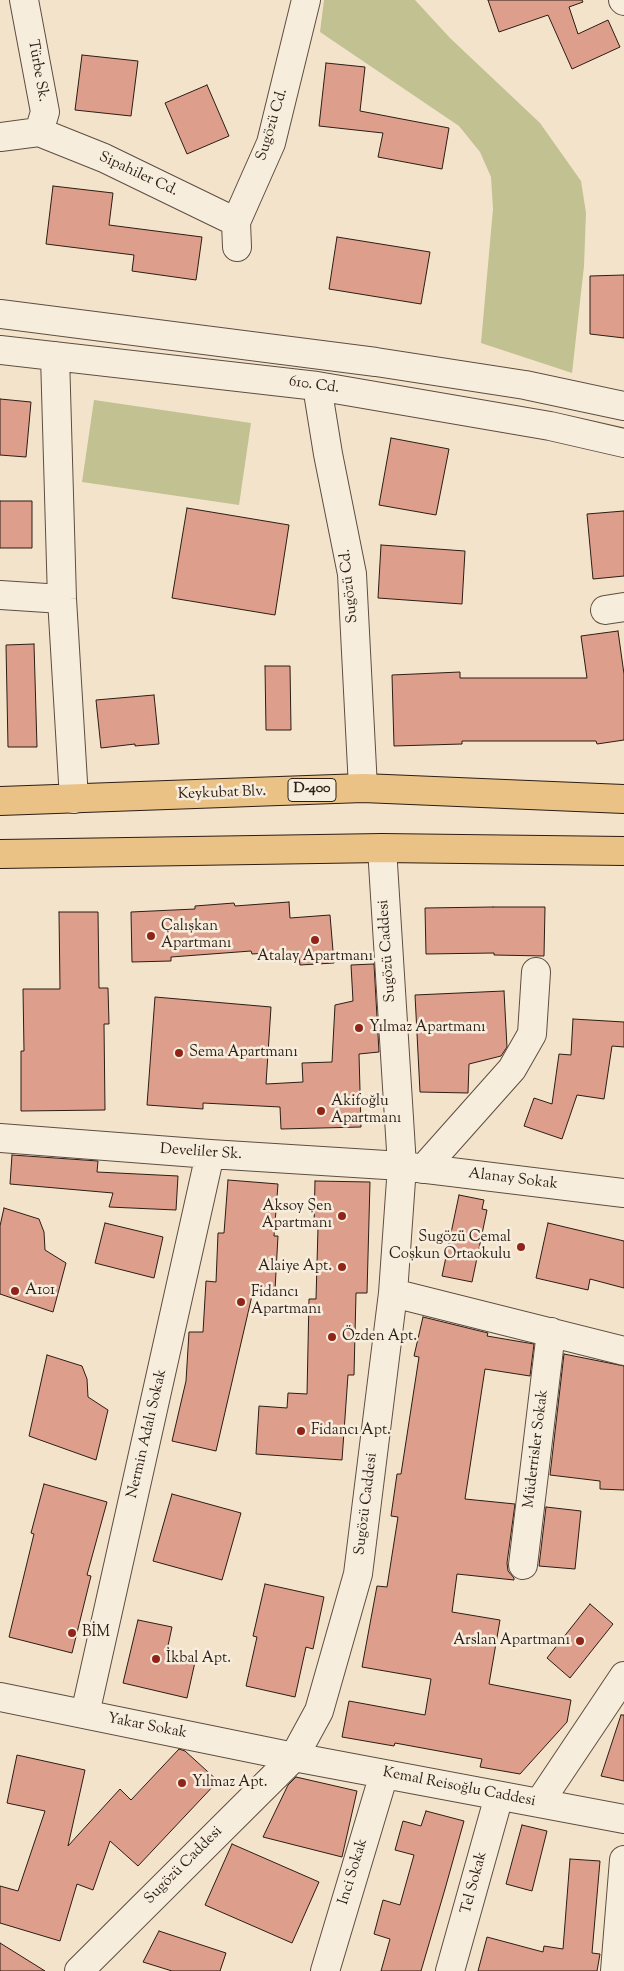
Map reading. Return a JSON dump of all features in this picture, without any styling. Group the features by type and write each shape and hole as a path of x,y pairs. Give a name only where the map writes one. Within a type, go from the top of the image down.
{"highway":[{"name":"Keykubat Blv.","path":"0,801 363,788 624,798"},
{"path":"0,854 382,848 624,851"}],"street":[{"name":"Türbe Sk.","path":"24,0 45,112 39,132"},
{"name":"Sugözü Cd.","path":"237,234 271,143 306,0"},
{"path":"0,137 39,132"},
{"name":"Sipahiler Cd.","path":"39,132 104,158 237,234"},
{"name":"610. Cd.","path":"0,314 376,362 525,385 624,406"},
{"name":"610. Cd.","path":"0,350 317,386 550,426 624,443"},
{"path":"56,356 62,598 71,779 74,799"},
{"name":"Sugözü Cd.","path":"317,386 328,454 352,574 363,788"},
{"path":"0,595 62,598"},
{"name":"Sugözü Caddesi","path":"79,1971 294,1756 320,1711 358,1574 393,1293 412,1168 382,848"},
{"path":"412,1168 512,1070 532,1034 536,972"},
{"name":"Develiler Sk.","path":"0,1138 412,1168"},
{"name":"Nermin Adalı Sokak","path":"85,1714 210,1154"},
{"name":"Alanay Sokak","path":"412,1168 624,1194"},
{"path":"393,1293 624,1352"},
{"name":"Müderrisler Sokak","path":"523,1565 551,1332"},
{"path":"539,1803 624,1676"},
{"name":"Yakar Sokak","path":"0,1697 294,1756"},
{"name":"Kemal Reisoğlu Caddesi","path":"294,1756 624,1819"},
{"name":"Inci Sokak","path":"324,1971 384,1774"},
{"name":"Tel Sokak","path":"450,1971 499,1796"},
{"path":"616,1971 624,1860"}],"shaded area":[{"path":"324,0 415,0 450,38 540,123 581,181 586,213 584,266 572,373 481,343 493,209 491,177 480,152 459,126 320,32"},
{"path":"94,400 251,423 239,505 82,482"}],"building":[{"path":"488,0 582,0 583,2 569,7 578,34 608,20 620,47 572,69 548,15 499,32"},
{"path":"82,55 138,61 131,116 75,110"},
{"path":"326,63 365,67 360,111 449,128 442,169 378,157 383,133 319,126"},
{"path":"207,85 229,136 187,154 165,103"},
{"path":"53,186 113,193 109,225 202,237 196,280 132,271 134,255 46,244"},
{"path":"337,237 430,252 421,304 329,289"},
{"path":"624,275 624,338 590,334 590,276"},
{"path":"0,399 31,402 26,457 0,455"},
{"path":"391,438 449,449 436,515 379,505"},
{"path":"0,501 32,501 32,548 0,548"},
{"path":"187,508 289,525 275,615 172,598"},
{"path":"624,511 624,576 593,579 587,514"},
{"path":"381,545 465,551 462,604 378,598"},
{"path":"618,631 624,674 624,740 597,744 596,741 462,741 462,744 394,746 392,675 460,672 460,678 587,678 581,636"},
{"path":"34,644 37,747 8,747 6,645"},
{"path":"265,666 290,666 291,730 266,730"},
{"path":"154,695 159,744 135,746 135,744 101,748 96,700"},
{"path":"289,902 290,918 330,915 334,963 300,965 298,951 252,954 251,951 171,957 171,961 132,962 131,912 195,909 195,906 234,903 235,906"},
{"path":"545,907 544,956 494,955 494,953 426,954 425,908"},
{"path":"59,912 98,912 99,988 108,988 109,1024 104,1024 105,1110 21,1111 21,1051 24,1051 23,989 60,989"},
{"path":"374,964 379,1052 359,1054 361,1127 281,1129 280,1107 203,1103 203,1109 147,1105 155,997 271,1007 266,1084 303,1082 302,1063 332,1062 335,1005 353,1001 351,965"},
{"path":"504,991 507,1047 501,1056 469,1064 468,1093 420,1092 415,995"},
{"path":"573,1019 624,1022 624,1047 612,1046 604,1099 577,1095 562,1139 524,1126 534,1098 552,1104 559,1054 571,1055"},
{"path":"12,1155 98,1161 97,1172 178,1176 176,1210 109,1207 113,1193 10,1184"},
{"path":"228,1180 278,1184 274,1236 278,1236 275,1290 254,1287 216,1451 172,1441 186,1381 189,1332 203,1332 206,1281 216,1282 218,1233 224,1233"},
{"path":"315,1181 370,1182 367,1293 356,1293 354,1375 348,1375 342,1460 256,1454 259,1406 287,1408 288,1393 307,1394 309,1299 316,1299 318,1228 314,1227"},
{"path":"459,1195 484,1200 482,1209 487,1210 472,1282 442,1276"},
{"path":"4,1208 39,1219 44,1232 45,1250 66,1263 53,1312 0,1294 0,1226"},
{"path":"105,1223 163,1237 154,1278 95,1263"},
{"path":"548,1223 624,1241 624,1288 590,1279 588,1290 536,1278"},
{"path":"423,1317 488,1333 487,1336 534,1344 530,1376 485,1369 465,1499 515,1504 507,1563 508,1571 514,1580 457,1574 452,1612 500,1620 489,1684 571,1700 567,1722 520,1774 480,1767 482,1759 395,1743 394,1746 342,1737 349,1701 425,1715 431,1679 362,1667 377,1586 387,1587 398,1517 391,1516 397,1474 401,1474 419,1357 414,1356"},
{"path":"564,1354 624,1366 624,1490 600,1489 600,1481 550,1475"},
{"path":"47,1355 82,1366 87,1379 88,1397 108,1410 96,1460 29,1436"},
{"path":"44,1484 107,1502 87,1575 91,1576 72,1653 9,1637 34,1534 31,1533"},
{"path":"172,1494 241,1513 222,1580 153,1561"},
{"path":"546,1507 581,1511 575,1569 539,1566"},
{"path":"265,1584 324,1597 313,1649 306,1647 295,1697 246,1686 257,1637 253,1636"},
{"name":"Arslan Apartmanı","path":"590,1604 613,1624 570,1678 547,1658"},
{"name":"İkbal Apt.","path":"138,1620 172,1627 166,1655 195,1662 187,1698 123,1683"},
{"path":"621,1715 624,1715 624,1781 601,1776"},
{"path":"179,1749 185,1751 218,1781 138,1866 110,1841 93,1890 77,1884 60,1941 0,1923 0,1886 18,1891 45,1811 7,1803 17,1755 85,1770 68,1846 120,1789 131,1800"},
{"path":"296,1777 357,1791 342,1857 263,1837 288,1785"},
{"path":"426,1811 464,1821 445,1889 421,1971 381,1971 390,1939 374,1934 383,1900 400,1905 414,1855 395,1850 403,1821 421,1826"},
{"path":"522,1825 547,1831 532,1891 506,1884"},
{"path":"232,1844 319,1882 292,1943 205,1905"},
{"path":"570,1859 600,1861 592,1953 600,1954 597,1971 478,1971 487,1937 543,1952 544,1946 563,1949"},
{"path":"159,1931 226,1953 220,1971 172,1971 143,1962"},
{"path":"0,1943 45,1971 0,1971"}],"place":[{"name":"Çalışkan Apartmanı","path":"151,936"},
{"name":"Atalay Apartmanı","path":"315,940"},
{"name":"Yılmaz Apartmanı","path":"359,1028"},
{"name":"Sema Apartmanı","path":"179,1053"},
{"name":"Akifoğlu Apartmanı","path":"321,1111"},
{"name":"Aksoy Şen Apartmanı","path":"342,1216"},
{"name":"Sugözü Cemal Coşkun Ortaokulu","path":"521,1247"},
{"name":"Alaiye Apt.","path":"342,1267"},
{"name":"A101","path":"15,1291"},
{"name":"Fidancı Apartmanı","path":"241,1302"},
{"name":"Özden Apt.","path":"332,1337"},
{"name":"Fidancı Apt.","path":"301,1431"},
{"name":"BİM","path":"72,1633"},
{"name":"Arslan Apartmanı","path":"580,1641"},
{"name":"İkbal Apt.","path":"156,1659"},
{"name":"Yılmaz Apt.","path":"182,1783"}]}
